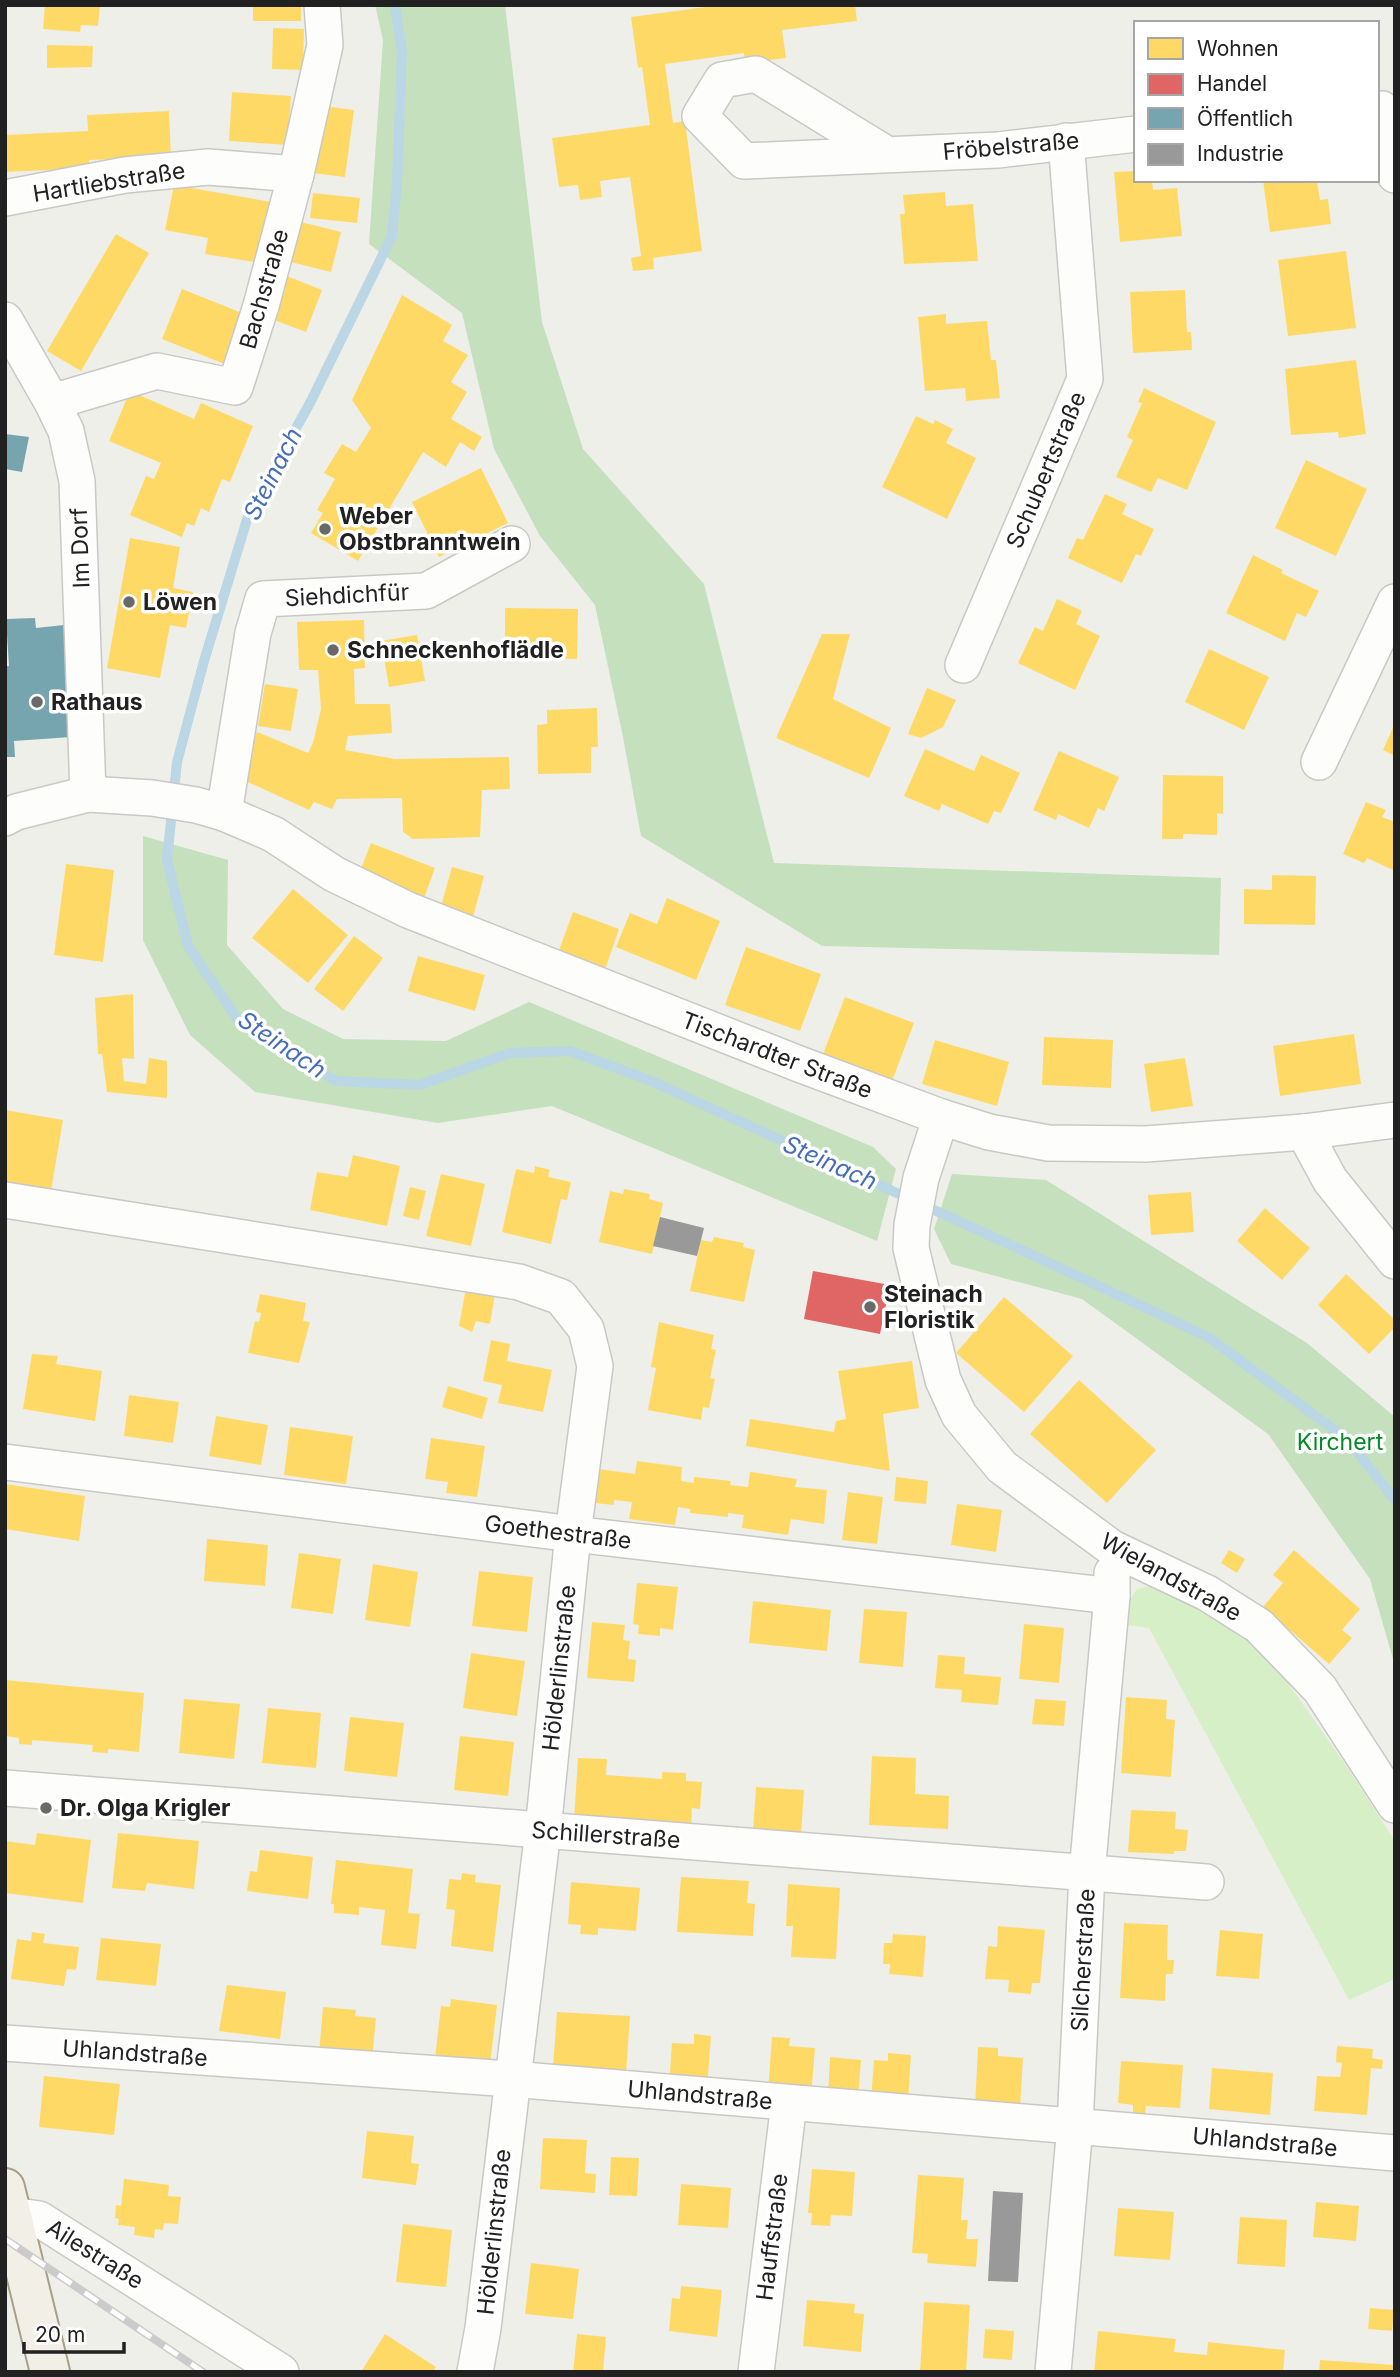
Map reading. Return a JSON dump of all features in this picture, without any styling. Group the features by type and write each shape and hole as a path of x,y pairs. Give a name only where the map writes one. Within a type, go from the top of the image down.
{"main road":[{"path":"9,2201 50,2372"}],"street":[{"name":"Bachstraße","path":"52,402 157,371 236,387 261,306 296,174 325,45 322,5"},
{"path":"1385,108 1395,174"},
{"name":"Fröbelstraße","path":"886,154 998,150 1134,134"},
{"name":"Schubertstraße","path":"963,665 1085,379 1066,141"},
{"name":"Hartliebstraße","path":"5,198 125,175 208,167 296,174"},
{"name":"Im Dorf","path":"5,320 66,431 77,481 88,794"},
{"name":"Siehdichfür","path":"210,809 263,599 426,591 512,544"},
{"path":"1320,762 1395,602"},
{"name":"Tischardter Straße","path":"5,818 16,812 88,794 152,798 210,809 273,834 334,874 408,910 799,1065 942,1118 989,1132 1048,1143 1146,1144 1304,1132 1395,1120"},
{"name":"Wielandstraße","path":"942,1118 921,1178 912,1225 911,1248 943,1380 960,1415 1002,1466 1112,1548 1207,1593 1259,1626 1320,1689 1395,1805"},
{"path":"1304,1132 1330,1180 1395,1261"},
{"name":"Hölderlinstraße","path":"5,1200 519,1282 561,1297 586,1329 596,1366 573,1534 543,1830 483,2328 475,2372"},
{"name":"Goethestraße","path":"5,1462 573,1534 1112,1596"},
{"name":"Silcherstraße","path":"1054,2372 1075,2126 1087,1873 1112,1596 1112,1548"},
{"name":"Schillerstraße","path":"5,1788 1206,1882"},
{"name":"Uhlandstraße","path":"5,2043 511,2079 1395,2153"},
{"name":"Hauffstraße","path":"756,2372 789,2103"},
{"name":"Ailestraße","path":"9,2201 281,2372"}],"green space":[{"path":"375,5 505,5 542,322 583,449 704,584 774,863 1221,878 1219,955 822,946 641,836 595,605 540,536 494,449 462,313 369,244 383,40"},
{"path":"143,836 228,860 227,945 283,1009 343,1039 446,1041 529,1002 873,1147 896,1169 877,1241 552,1106 438,1123 255,1092 190,1035 143,940"},
{"name":"Kirchert","path":"952,1174 1046,1180 1307,1343 1395,1417 1395,1666 1370,1579 1268,1434 1082,1299 951,1264 934,1229"},
{"path":"1162,1584 1237,1627 1276,1666 1395,1841 1395,1979 1349,2000 1149,1628 1126,1625 1128,1604 1137,1589"}],"building: Wohnen":[{"path":"45,5 100,5 98,26 81,25 80,32 43,29"},
{"path":"253,5 301,5 301,21 253,21"},
{"path":"721,5 855,5 857,21 782,30 786,58 745,63 744,53 665,64 673,123 685,121 702,251 653,258 654,269 633,271 631,258 641,256 630,177 600,181 602,197 580,200 578,185 559,187 552,138 650,125 642,67 638,68 631,17"},
{"path":"273,28 304,29 303,70 272,69"},
{"path":"47,45 93,46 92,67 47,68"},
{"path":"232,92 291,96 288,145 229,141"},
{"path":"323,106 354,110 345,177 313,173"},
{"path":"169,111 171,157 89,160 89,168 5,172 5,135 88,131 87,115"},
{"path":"1134,171 1134,182 1152,182 1153,190 1177,188 1182,236 1120,242 1114,172"},
{"path":"1263,182 1317,182 1320,200 1328,199 1331,224 1270,232"},
{"path":"174,185 271,202 261,263 205,254 208,238 165,230"},
{"path":"945,192 946,206 973,204 978,261 904,264 900,214 905,214 903,195"},
{"path":"313,193 360,198 357,223 310,218"},
{"path":"297,221 341,232 331,272 287,261"},
{"path":"116,234 149,253 81,371 47,351"},
{"path":"1346,251 1356,328 1288,336 1278,260"},
{"path":"282,274 322,290 306,332 266,317"},
{"path":"182,289 252,317 232,367 162,339"},
{"path":"1185,290 1187,332 1191,332 1192,350 1133,353 1130,292"},
{"path":"402,295 452,325 443,341 468,355 451,382 467,392 451,419 482,437 474,451 460,442 446,467 423,452 358,561 311,533 323,513 317,510 335,479 324,473 342,444 356,452 371,428 352,400"},
{"path":"946,314 946,324 987,321 991,360 996,360 1000,398 966,401 965,388 925,391 918,317"},
{"path":"1356,360 1366,434 1339,438 1338,432 1291,435 1285,369"},
{"path":"1144,388 1216,422 1187,490 1158,478 1151,492 1116,477 1133,440 1127,437 1142,403 1138,402"},
{"path":"130,391 194,419 201,403 253,426 230,482 222,479 209,512 201,508 194,526 187,523 182,537 130,515 146,476 154,479 161,463 109,441"},
{"path":"916,416 933,424 935,420 953,429 946,443 976,458 947,519 882,487"},
{"path":"1306,460 1367,489 1336,556 1275,528"},
{"path":"481,468 508,523 439,557 412,502"},
{"path":"1105,494 1127,504 1122,514 1154,529 1141,556 1136,554 1122,583 1068,558 1077,538 1083,540"},
{"path":"130,538 180,547 173,588 193,592 186,628 170,625 160,678 107,668"},
{"path":"1253,555 1283,570 1281,573 1319,591 1306,617 1297,613 1285,641 1226,613"},
{"path":"1057,599 1082,611 1076,624 1100,636 1075,690 1018,663 1035,627 1043,631"},
{"path":"505,608 578,609 577,659 505,657"},
{"path":"364,620 365,668 354,669 355,704 390,704 392,733 348,736 345,750 395,759 509,757 510,789 482,790 480,837 413,839 403,832 402,798 337,799 332,809 314,802 309,810 239,778 257,732 308,753 313,743 321,709 318,670 299,670 297,622"},
{"path":"822,634 850,634 833,699 891,728 869,778 776,738"},
{"path":"417,635 425,681 389,687 381,641"},
{"path":"1209,649 1269,677 1244,730 1185,702"},
{"path":"265,684 298,689 291,731 258,726"},
{"path":"927,688 956,700 943,727 921,738 908,734"},
{"path":"597,708 598,747 591,747 591,773 538,774 537,725 547,724 547,710"},
{"path":"1395,723 1395,756 1383,750"},
{"path":"925,749 974,771 981,755 1020,773 1001,813 994,811 988,824 942,804 939,811 904,796"},
{"path":"1059,751 1119,777 1104,811 1098,808 1089,828 1058,814 1056,820 1033,810"},
{"path":"1163,775 1223,776 1223,814 1217,813 1217,835 1183,834 1183,839 1162,839"},
{"path":"1366,802 1386,810 1382,817 1395,822 1395,871 1367,858 1364,863 1343,854"},
{"path":"371,843 435,868 423,901 358,876"},
{"path":"66,864 114,870 103,962 54,955"},
{"path":"452,867 484,876 472,921 439,913"},
{"path":"1272,875 1316,876 1315,925 1244,924 1244,889 1272,890"},
{"path":"293,889 348,935 308,983 252,938"},
{"path":"667,898 720,921 696,980 616,947 630,913 657,924"},
{"path":"573,912 619,929 605,970 558,953"},
{"path":"354,936 383,958 343,1011 314,989"},
{"path":"746,947 821,974 800,1031 725,1005"},
{"path":"418,956 485,975 475,1011 408,991"},
{"path":"133,994 134,1059 122,1058 124,1081 146,1084 149,1058 167,1061 167,1098 107,1092 102,1054 98,1054 95,998"},
{"path":"845,997 914,1023 892,1081 823,1054"},
{"path":"1354,1034 1361,1084 1280,1096 1273,1046"},
{"path":"1044,1037 1113,1040 1111,1088 1042,1085"},
{"path":"935,1040 1009,1062 997,1106 922,1084"},
{"path":"1185,1058 1193,1106 1151,1112 1144,1064"},
{"path":"5,1110 63,1120 51,1191 5,1183"},
{"path":"353,1155 400,1166 387,1226 310,1210 317,1172 348,1177"},
{"path":"535,1166 550,1170 548,1177 571,1182 567,1200 561,1199 551,1244 502,1232 516,1169 534,1173"},
{"path":"441,1174 485,1184 471,1246 426,1236"},
{"path":"410,1187 426,1191 419,1220 403,1216"},
{"path":"624,1189 650,1194 649,1199 663,1203 652,1254 599,1242 610,1191 623,1194"},
{"path":"1191,1192 1194,1232 1151,1235 1148,1195"},
{"path":"1265,1208 1310,1248 1282,1280 1237,1241"},
{"path":"714,1237 744,1243 743,1247 755,1250 744,1302 690,1291 701,1240 712,1242"},
{"path":"1346,1274 1395,1320 1395,1327 1369,1354 1318,1305"},
{"path":"466,1288 495,1294 490,1324 476,1321 472,1332 459,1326"},
{"path":"260,1294 306,1303 303,1321 310,1322 299,1363 248,1353 255,1321 259,1322 261,1313 256,1312"},
{"path":"1004,1297 1073,1356 1024,1412 956,1353"},
{"path":"659,1322 714,1335 711,1349 716,1350 710,1378 715,1379 709,1408 703,1407 701,1420 648,1410 656,1368 651,1367"},
{"path":"491,1340 510,1344 507,1361 552,1370 543,1412 498,1403 502,1385 483,1381"},
{"path":"32,1354 58,1356 56,1364 102,1371 95,1421 23,1409"},
{"path":"912,1361 919,1408 883,1414 890,1471 746,1446 750,1419 834,1432 836,1421 846,1419 838,1371"},
{"path":"1079,1380 1156,1450 1107,1503 1030,1434"},
{"path":"448,1386 488,1398 482,1419 442,1407"},
{"path":"129,1395 179,1402 173,1443 124,1436"},
{"path":"216,1416 268,1425 261,1465 209,1456"},
{"path":"290,1427 353,1436 346,1484 284,1475"},
{"path":"431,1438 485,1446 477,1497 446,1493 448,1482 425,1479"},
{"path":"637,1461 682,1467 681,1481 694,1483 694,1477 731,1481 730,1485 748,1487 750,1472 797,1479 795,1487 827,1490 824,1524 791,1519 788,1535 742,1528 744,1515 728,1513 728,1517 690,1513 690,1509 678,1507 675,1525 629,1519 632,1502 614,1500 614,1505 595,1503 599,1469 635,1474"},
{"path":"896,1477 928,1481 926,1504 894,1501"},
{"path":"5,1484 85,1496 79,1541 5,1529"},
{"path":"848,1492 883,1497 877,1544 842,1540"},
{"path":"957,1504 1002,1510 996,1552 951,1545"},
{"path":"207,1539 268,1545 265,1586 204,1581"},
{"path":"1229,1550 1245,1559 1237,1573 1221,1563"},
{"path":"1294,1550 1360,1609 1342,1630 1352,1638 1329,1664 1263,1607 1283,1583 1273,1575"},
{"path":"299,1553 341,1559 333,1614 291,1608"},
{"path":"373,1564 418,1572 410,1627 365,1620"},
{"path":"479,1571 533,1577 527,1632 472,1626"},
{"path":"637,1583 678,1587 673,1630 660,1628 660,1636 638,1634 639,1625 633,1624"},
{"path":"753,1601 831,1610 827,1651 749,1643"},
{"path":"864,1609 907,1612 903,1667 859,1663"},
{"path":"592,1622 625,1625 623,1640 630,1641 628,1659 636,1660 634,1682 587,1678"},
{"path":"1024,1624 1064,1628 1059,1683 1019,1679"},
{"path":"471,1653 525,1661 517,1716 463,1708"},
{"path":"938,1655 965,1657 964,1674 1001,1677 998,1705 961,1702 962,1690 935,1688"},
{"path":"5,1680 144,1693 139,1752 108,1749 108,1753 92,1752 93,1745 32,1740 32,1745 19,1744 19,1738 5,1736"},
{"path":"1126,1697 1167,1700 1166,1719 1175,1720 1171,1777 1121,1773"},
{"path":"184,1699 240,1704 234,1759 179,1753"},
{"path":"1035,1699 1066,1701 1064,1726 1032,1724"},
{"path":"268,1708 321,1713 316,1768 262,1763"},
{"path":"350,1717 404,1723 397,1777 344,1771"},
{"path":"460,1736 514,1742 508,1796 454,1790"},
{"path":"872,1756 916,1758 915,1794 949,1796 948,1829 869,1825"},
{"path":"578,1758 607,1759 606,1775 662,1779 662,1772 686,1773 686,1781 702,1782 700,1809 692,1808 691,1827 574,1819"},
{"path":"756,1787 804,1790 801,1834 753,1831"},
{"path":"1131,1810 1176,1812 1175,1829 1188,1830 1186,1851 1174,1851 1174,1854 1128,1852"},
{"path":"37,1833 91,1840 83,1903 5,1893 5,1841 35,1845"},
{"path":"118,1833 199,1841 194,1889 147,1883 145,1891 112,1888"},
{"path":"260,1850 313,1857 308,1899 247,1891 250,1871 257,1872"},
{"path":"336,1860 413,1869 408,1913 420,1914 416,1949 381,1945 385,1910 359,1907 359,1915 334,1913 334,1904 331,1904"},
{"path":"462,1873 476,1875 475,1882 501,1885 493,1952 451,1946 455,1910 446,1909 449,1879 461,1880"},
{"path":"681,1877 749,1881 747,1903 755,1904 753,1936 677,1932"},
{"path":"571,1882 640,1888 636,1931 598,1928 598,1935 580,1934 581,1925 568,1924"},
{"path":"788,1884 840,1888 836,1959 791,1957 793,1926 786,1926"},
{"path":"1124,1923 1168,1925 1167,1960 1174,1960 1173,1974 1166,1974 1165,2001 1120,1998"},
{"path":"998,1926 1045,1930 1040,1983 1032,1983 1031,1994 1008,1992 1009,1980 985,1979 988,1946 997,1947"},
{"path":"1220,1930 1263,1934 1259,1979 1216,1976"},
{"path":"32,1932 45,1934 43,1943 79,1947 76,1970 67,1969 64,1986 11,1979 17,1939 31,1941"},
{"path":"893,1934 926,1936 923,1977 889,1974 890,1964 883,1964 884,1943 892,1943"},
{"path":"101,1938 161,1944 156,1986 96,1980"},
{"path":"227,1985 286,1992 280,2039 219,2031"},
{"path":"451,1999 497,2005 489,2073 434,2067 441,2006 450,2007"},
{"path":"323,2007 356,2010 355,2016 376,2018 372,2059 319,2054"},
{"path":"557,2012 630,2016 626,2073 553,2068"},
{"path":"694,2034 711,2036 707,2088 669,2085 672,2043 694,2044"},
{"path":"772,2037 790,2038 789,2046 815,2048 811,2096 768,2092"},
{"path":"1337,2046 1373,2049 1372,2058 1383,2060 1382,2069 1371,2068 1367,2115 1314,2111 1317,2076 1340,2077 1342,2063 1336,2062"},
{"path":"978,2047 998,2048 998,2056 1023,2058 1020,2109 975,2107"},
{"path":"888,2053 911,2055 908,2101 871,2099 874,2060 888,2061"},
{"path":"830,2057 861,2060 858,2099 828,2097"},
{"path":"1121,2061 1183,2065 1180,2108 1146,2106 1145,2116 1133,2115 1133,2105 1118,2103"},
{"path":"1212,2068 1273,2073 1270,2115 1209,2109"},
{"path":"44,2076 120,2084 114,2135 39,2127"},
{"path":"367,2131 414,2136 411,2163 419,2164 416,2185 362,2178"},
{"path":"543,2138 587,2140 585,2173 596,2174 595,2193 540,2189"},
{"path":"611,2157 639,2158 637,2196 609,2195"},
{"path":"812,2169 855,2172 852,2216 831,2215 830,2226 811,2225 812,2213 808,2213"},
{"path":"918,2175 964,2178 961,2220 968,2220 966,2239 978,2239 976,2267 927,2263 928,2254 912,2253"},
{"path":"124,2179 169,2185 168,2196 181,2197 178,2224 164,2223 163,2230 155,2229 154,2238 134,2235 135,2227 118,2225 119,2219 115,2218 116,2205 121,2206"},
{"path":"681,2184 731,2188 728,2228 678,2225"},
{"path":"1316,2202 1359,2206 1356,2241 1313,2237"},
{"path":"1118,2208 1174,2212 1170,2260 1114,2256"},
{"path":"1240,2217 1287,2220 1285,2267 1237,2264"},
{"path":"403,2224 452,2230 446,2287 396,2282"},
{"path":"531,2263 579,2269 573,2319 525,2314"},
{"path":"681,2286 722,2290 717,2337 669,2331 672,2298 680,2299"},
{"path":"807,2300 855,2304 854,2313 864,2314 861,2352 803,2346"},
{"path":"924,2302 970,2305 966,2372 920,2372"},
{"path":"1370,2308 1394,2310 1392,2331 1368,2329"},
{"path":"985,2329 1014,2331 1012,2360 983,2358"},
{"path":"1098,2331 1176,2339 1174,2352 1207,2355 1208,2342 1285,2350 1283,2372 1094,2372"},
{"path":"385,2334 436,2367 433,2372 361,2372"},
{"path":"577,2334 606,2337 603,2372 573,2372"},
{"path":"1320,2360 1395,2365 1395,2372 1319,2372"}],"building: Handel":[{"path":"813,1271 890,1285 880,1334 804,1319"}],"building: Öffentlich":[{"path":"5,434 29,437 22,472 5,469"},
{"name":"Rathaus","path":"35,618 36,628 64,625 71,737 14,741 15,757 5,757 5,666 9,666 6,619"}],"building: Industrie":[{"path":"660,1217 704,1228 697,1256 653,1246"},
{"path":"993,2191 1023,2193 1018,2282 988,2281"}],"waterway":[{"name":"Steinach","path":"395,5 402,52 397,184 392,236 310,403 249,513 204,661 177,762 167,860 188,946 238,1020 336,1081 420,1085 510,1053 570,1051 649,1080 1013,1246 1208,1337 1347,1439 1395,1500"}],"railway":[{"path":"5,2239 203,2372"}],"place":[{"name":"Weber Obstbranntwein","path":"325,529"},
{"name":"Löwen","path":"129,602"},
{"name":"Schneckenhoflädle","path":"333,650"},
{"name":"Rathaus","path":"37,702"},
{"name":"Steinach Floristik","path":"870,1307"},
{"name":"Dr. Olga Krigler","path":"46,1808"}]}
